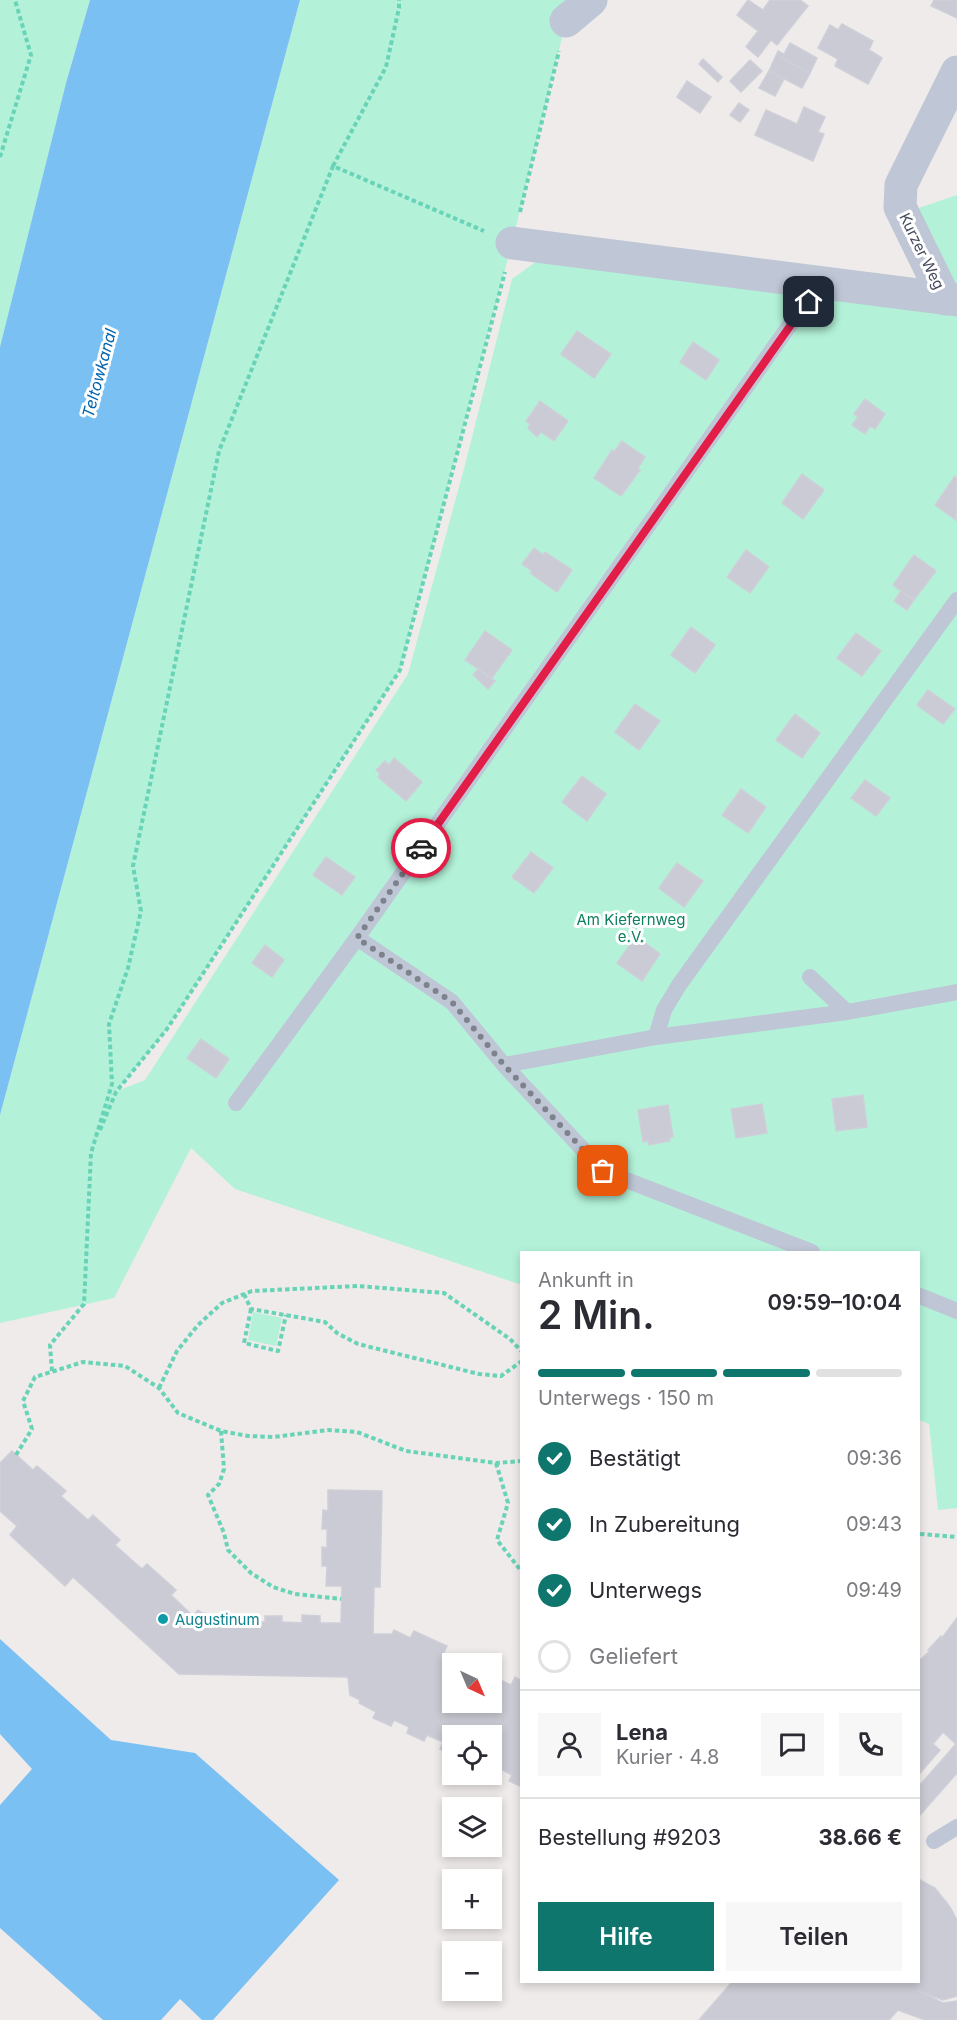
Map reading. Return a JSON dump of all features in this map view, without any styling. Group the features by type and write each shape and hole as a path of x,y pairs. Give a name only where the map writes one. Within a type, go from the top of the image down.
{"street":[{"path":"566,21 591,0"},
{"name":"Kurzer Weg","path":"951,300 900,207 901,185 957,72"},
{"path":"512,243 951,300"}],"lane":[{"path":"236,1103 357,938 800,312 829,284"},
{"path":"656,1037 664,1010 957,600"},
{"path":"357,938 452,1002 504,1065 603,1171 809,1251"},
{"path":"810,977 847,1012"},
{"path":"504,1065 656,1037 847,1012 957,993"},
{"path":"920,1296 957,1311"},
{"path":"934,1840 957,1827"}],"path":[{"path":"0,157 31,55 15,0"},
{"path":"52,1371 50,1345 84,1304 91,1153 112,1084 109,1024 128,968 141,911 133,866 219,451 333,166 386,67 399,0"},
{"path":"91,1153 116,1092 167,1029 400,670 512,243 566,21"},
{"path":"333,166 512,243"},
{"path":"159,1388 177,1351 198,1325 222,1303 252,1291 358,1286 444,1293 510,1339 520,1350"},
{"path":"244,1294 251,1309 244,1343 278,1351 286,1315"},
{"path":"251,1309 325,1322 337,1333 358,1344 478,1374 501,1376 520,1362"},
{"path":"16,1455 32,1429 23,1401 35,1377 83,1362 125,1366 159,1388 178,1413 221,1431 248,1436 274,1437 328,1430 357,1432 406,1451 496,1463 520,1461"},
{"path":"221,1431 224,1469 219,1484 208,1495 224,1533 228,1550 251,1573 273,1587 295,1594 341,1599"},
{"path":"496,1463 508,1503 497,1540 520,1569"},
{"path":"920,1534 957,1537"}],"green space":[{"path":"0,0 90,0 66,83 0,347"},
{"name":"Am Kiefernweg e.V.","path":"300,0 591,0 566,21 512,243 400,670 167,1029 117,1091 145,1080 408,674 465,465 512,279 544,256 957,311 957,1508 938,1510 929,1424 920,1420 920,1251 520,1251 520,1284 235,1189 191,1148 114,1298 0,1323 0,1115"},
{"path":"957,195 957,285 950,285 913,210"},
{"path":"253,1312 282,1318 276,1346 248,1340"}],"water":[{"name":"Teltowkanal","path":"90,0 300,0 0,1115 0,347 66,83"},
{"path":"0,1639 111,1740 195,1753 339,1880 213,2020 202,2020 180,1999 161,2020 103,2020 0,1928 0,1805 32,1769 0,1734"}],"building":[{"path":"748,0 763,10 770,0 800,0 808,6 777,45 771,40 758,57 746,47 758,31 737,15"},
{"path":"934,0 957,0 957,18 931,6"},
{"path":"842,24 873,41 869,50 882,58 868,84 835,66 838,59 818,48 830,25 838,30"},
{"path":"790,43 817,58 810,73 782,58"},
{"path":"778,51 784,54 782,58 810,73 802,88 769,71"},
{"path":"703,59 722,77 718,82 699,64"},
{"path":"750,60 762,71 741,92 730,81"},
{"path":"769,71 784,79 775,96 759,88"},
{"path":"687,81 711,97 700,113 677,97"},
{"path":"739,103 749,110 740,122 730,115"},
{"path":"804,107 825,117 818,132 824,134 813,161 755,135 766,110 797,124"},
{"path":"577,331 611,354 594,378 561,354"},
{"path":"693,342 719,360 706,380 680,362"},
{"path":"865,399 885,414 875,429 870,426 865,434 852,425 858,417 854,414"},
{"path":"540,401 568,421 554,441 541,432 537,437 528,428 530,424 526,421"},
{"path":"622,441 645,457 638,468 640,470 621,496 594,478 612,450 614,452"},
{"path":"802,474 824,490 803,519 782,503"},
{"path":"955,476 957,478 956,520 935,505"},
{"path":"534,548 543,555 545,552 572,570 557,592 530,573 532,571 522,564"},
{"path":"746,550 769,567 750,593 727,577"},
{"path":"914,555 936,571 914,600 893,585"},
{"path":"901,591 914,600 907,610 894,601"},
{"path":"691,627 715,645 695,673 671,655"},
{"path":"485,631 512,650 492,678 465,660"},
{"path":"856,633 881,651 862,676 837,658"},
{"path":"478,669 495,681 488,689 473,675"},
{"path":"928,690 955,709 943,724 917,705"},
{"path":"635,704 660,721 639,750 615,732"},
{"path":"795,714 820,733 802,758 776,740"},
{"path":"394,758 422,782 406,801 378,777 380,774 376,770 385,761 389,765"},
{"path":"582,776 606,794 587,821 562,802"},
{"path":"865,780 890,798 876,816 851,798"},
{"path":"741,789 766,807 748,833 722,815"},
{"path":"531,852 553,868 534,893 512,877"},
{"path":"326,857 355,877 342,895 313,875"},
{"path":"677,863 703,881 684,907 659,888"},
{"path":"636,936 660,954 642,981 617,963"},
{"path":"265,945 284,960 272,977 252,963"},
{"path":"201,1039 229,1059 216,1078 187,1058"},
{"path":"863,1095 867,1127 836,1131 832,1099"},
{"path":"762,1104 767,1133 736,1138 731,1109"},
{"path":"668,1105 673,1137 669,1138 670,1141 649,1145 648,1141 643,1142 638,1110"},
{"name":"Augustinum","path":"12,1451 33,1470 37,1466 66,1491 61,1496 88,1520 93,1515 120,1540 115,1545 142,1569 147,1564 176,1590 171,1595 193,1616 198,1610 209,1614 208,1621 228,1622 228,1615 246,1616 246,1622 265,1622 265,1616 282,1616 282,1622 302,1623 302,1615 320,1616 320,1623 341,1623 342,1586 326,1586 327,1566 322,1566 322,1547 327,1548 327,1529 322,1529 323,1510 328,1511 328,1490 382,1491 380,1587 374,1587 373,1634 392,1634 394,1630 410,1638 414,1631 447,1646 442,1653 442,1713 502,1713 502,1681 511,1685 515,1677 520,1680 520,1786 509,1781 512,1775 502,1770 502,1725 442,1725 442,1742 427,1735 424,1741 407,1733 409,1727 394,1720 391,1726 373,1718 376,1712 350,1695 348,1677 179,1674 73,1577 65,1586 10,1535 17,1526 0,1511 0,1463"},
{"path":"957,1618 957,1745 943,1732 933,1744 940,1750 920,1773 920,1660 941,1636 942,1638"},
{"path":"956,1744 957,1773 920,1815 920,1785"},
{"path":"920,1880 935,1888 957,1920 957,1996 943,2000 917,1990 943,2003 957,2001 957,2020 925,2020 898,2010 889,2020 699,2020 731,1983 920,1982"}],"way so far":[{"path":"421,848 357,938 452,1002 504,1065 603,1171"}],"place":[{"name":"Augustinum","path":"163,1619"}],"route":[{"path":"421,848 809,302"}]}
